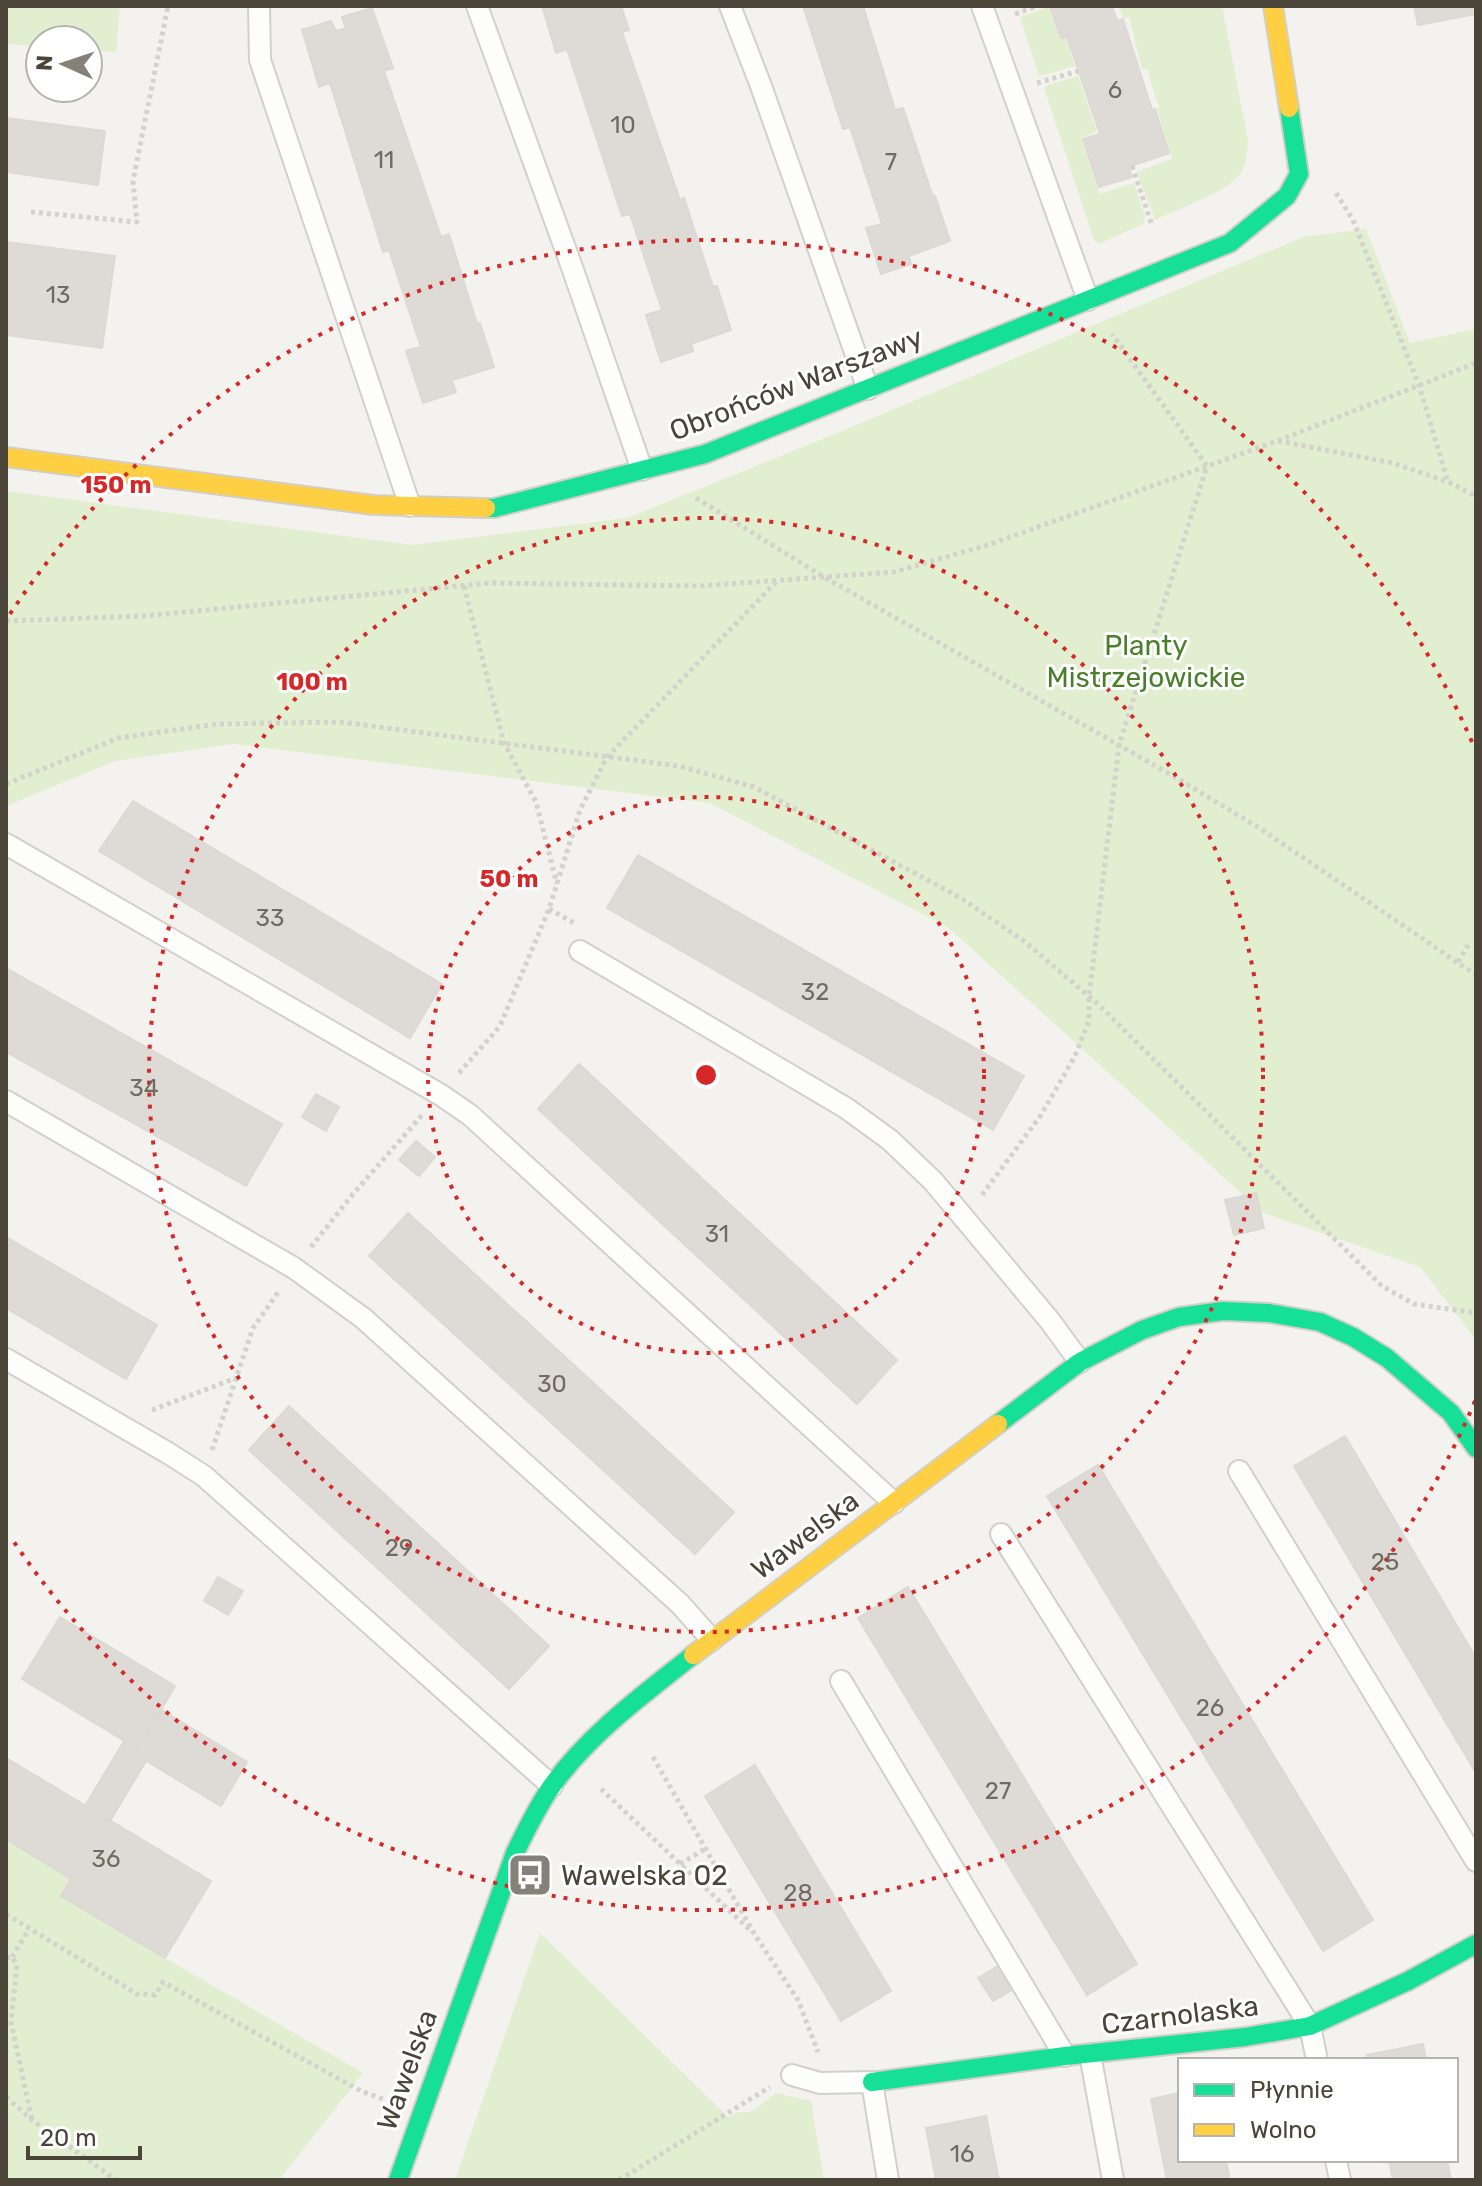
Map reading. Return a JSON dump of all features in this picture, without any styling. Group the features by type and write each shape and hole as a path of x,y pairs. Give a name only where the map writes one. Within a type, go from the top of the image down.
{"street":[{"name":"Obrońców Warszawy","path":"6,457 373,505 494,508 705,454 1230,243 1287,196 1299,174 1273,6"},
{"name":"Wawelska","path":"398,2180 515,1853 552,1786 581,1751 619,1715 712,1640 1080,1362 1119,1341 1179,1317 1223,1311 1269,1313 1320,1322 1353,1337 1387,1358 1451,1413 1476,1448"},
{"name":"Czarnolaska","path":"872,2082 1065,2056 1245,2037 1310,2026 1408,1981 1476,1944"}],"lane":[{"path":"259,6 260,60 410,506"},
{"path":"477,6 642,470"},
{"path":"730,6 868,389"},
{"path":"982,6 1088,300"},
{"path":"6,844 441,1095 470,1115 894,1503"},
{"path":"580,951 846,1108 890,1140 933,1181 1050,1321 1080,1362"},
{"path":"6,1101 294,1268 363,1318 680,1604 712,1640"},
{"path":"6,1359 204,1476 552,1786"},
{"path":"1239,1471 1476,1861"},
{"path":"1001,1534 1310,2026 1317,2058"},
{"path":"841,1681 1065,2056"},
{"path":"1090,2054 1113,2180"},
{"path":"792,2075 820,2083 872,2082 888,2180"}],"path":[{"path":"31,212 137,222 133,181 168,6"},
{"path":"1012,15 1037,6"},
{"path":"1035,84 1078,71"},
{"path":"1132,166 1152,225"},
{"path":"1330,184 1353,220 1419,385 1448,482"},
{"path":"1088,300 1207,466"},
{"path":"6,621 143,616 490,583 700,586 894,572 988,545 1277,441 1476,363"},
{"path":"1277,441 1393,463 1448,482 1476,496"},
{"path":"975,1205 1041,1115 1074,1058 1089,1021 1089,997 1119,745 1207,466"},
{"path":"692,495 824,577 1261,829 1476,975"},
{"path":"204,1476 253,1328 294,1268 353,1194 500,1026 557,885 580,810 607,757 778,580"},
{"path":"464,585 504,743 536,802 557,885"},
{"path":"6,784 118,738 217,724 340,722 679,766 754,787 961,898 1024,941 1089,997 1382,1286 1414,1304 1476,1313"},
{"path":"1458,962 1470,942"},
{"path":"150,1411 237,1378"},
{"path":"653,1757 755,1935 798,2000 823,2064"},
{"path":"594,1783 755,1935"},
{"path":"680,1864 705,1849"},
{"path":"6,1914 137,1994 155,1995 163,1982 361,2091 384,2099"},
{"path":"29,1929 9,1958 17,1965 11,2022 32,2120"},
{"path":"619,2180 763,2091"},
{"path":"6,2097 32,2120 116,2180"}],"green space":[{"path":"6,6 120,6 116,52 104,51 104,24 24,24 24,45 6,44"},
{"path":"1119,6 1222,6 1248,140 1245,163 1236,178 1216,192 1155,220 1137,172 1172,159 1147,69 1142,70 1129,17 1123,18"},
{"path":"1049,7 1060,39 1066,38 1075,66 1039,76 1020,17"},
{"path":"1078,76 1097,131 1081,138 1100,194 1134,183 1145,217 1143,224 1099,244 1094,240 1044,88"},
{"name":"Planty Mistrzejowickie","path":"1366,229 1410,343 1476,329 1476,1340 1420,1267 1263,1213 949,928 710,803 233,744 115,761 6,806 6,491 412,545 627,518 1303,237"},
{"path":"6,1758 211,1881 165,1958 363,2073 279,2180 6,2180"},
{"path":"540,1933 728,2117 738,2112 751,2112 776,2093 811,2101 824,2180 455,2180"}],"building":[{"path":"542,6 621,6 629,30 622,32 680,200 684,198 713,287 717,286 731,330 691,344 693,351 661,362 646,315 662,310 630,214 622,216 567,49 556,53"},
{"path":"803,6 863,6 895,110 903,108 950,241 909,256 911,264 881,274 866,228 882,224 850,127 843,129"},
{"path":"1050,6 1112,6 1117,21 1123,19 1169,153 1128,167 1132,177 1099,187 1083,139 1100,134 1067,37 1061,38"},
{"path":"1414,6 1476,6 1476,14 1418,25"},
{"path":"372,8 393,68 384,71 441,237 449,234 494,367 452,380 456,392 423,403 406,351 421,347 389,250 383,252 330,83 319,87 302,30 331,21 336,31 346,28 342,17"},
{"path":"6,118 105,131 98,185 6,172"},
{"path":"6,242 115,256 102,348 6,335"},
{"path":"133,801 442,984 410,1038 99,851"},
{"path":"638,855 1024,1076 993,1130 607,908"},
{"path":"6,968 282,1124 246,1186 6,1052"},
{"path":"579,1064 897,1360 857,1404 538,1109"},
{"path":"316,1094 339,1107 326,1131 302,1117"},
{"path":"416,1141 435,1157 419,1176 399,1160"},
{"path":"1256,1193 1264,1228 1234,1235 1225,1200"},
{"path":"408,1213 734,1512 695,1554 369,1256"},
{"path":"6,1237 157,1325 126,1379 6,1308"},
{"path":"289,1406 549,1646 509,1689 249,1450"},
{"path":"1345,1436 1476,1658 1476,1773 1294,1466"},
{"path":"1098,1465 1373,1920 1323,1951 1047,1496"},
{"path":"218,1577 243,1591 228,1615 204,1601"},
{"path":"908,1587 1137,1964 1087,1995 858,1618"},
{"path":"60,1617 175,1686 138,1749 22,1679"},
{"path":"162,1710 247,1762 221,1806 135,1754"},
{"path":"124,1741 138,1749 135,1754 146,1761 110,1821 85,1806"},
{"path":"6,1758 211,1881 165,1958 61,1896 71,1879 6,1839"},
{"path":"755,1765 891,1991 841,2021 705,1796"},
{"path":"1003,1963 1017,1987 993,2001 978,1978"},
{"path":"1423,2044 1426,2058 1368,2058 1367,2055"},
{"path":"1178,2093 1178,2162 1226,2162 1230,2180 1167,2180 1151,2099"},
{"path":"986,2116 999,2180 936,2180 926,2128"},
{"path":"1389,2162 1447,2162 1451,2180 1393,2180"}],"traffic: fast":[{"path":"486,508 705,454 1230,243 1287,196 1299,174 1289,108"},
{"path":"998,1424 1080,1362 1142,1330 1179,1317 1223,1311 1269,1313 1320,1322 1353,1337 1387,1358 1451,1413 1476,1448"},
{"path":"398,2180 515,1853 536,1811 551,1787 582,1750 618,1716 693,1655"},
{"path":"872,2082 1065,2056 1245,2037 1310,2026 1408,1981 1476,1944"}],"traffic: slow":[{"path":"1273,6 1289,108"},
{"path":"6,457 373,505 486,508"},
{"path":"693,1655 998,1424"}],"place":[{"name":"Wawelska 02","path":"530,1875"}]}
